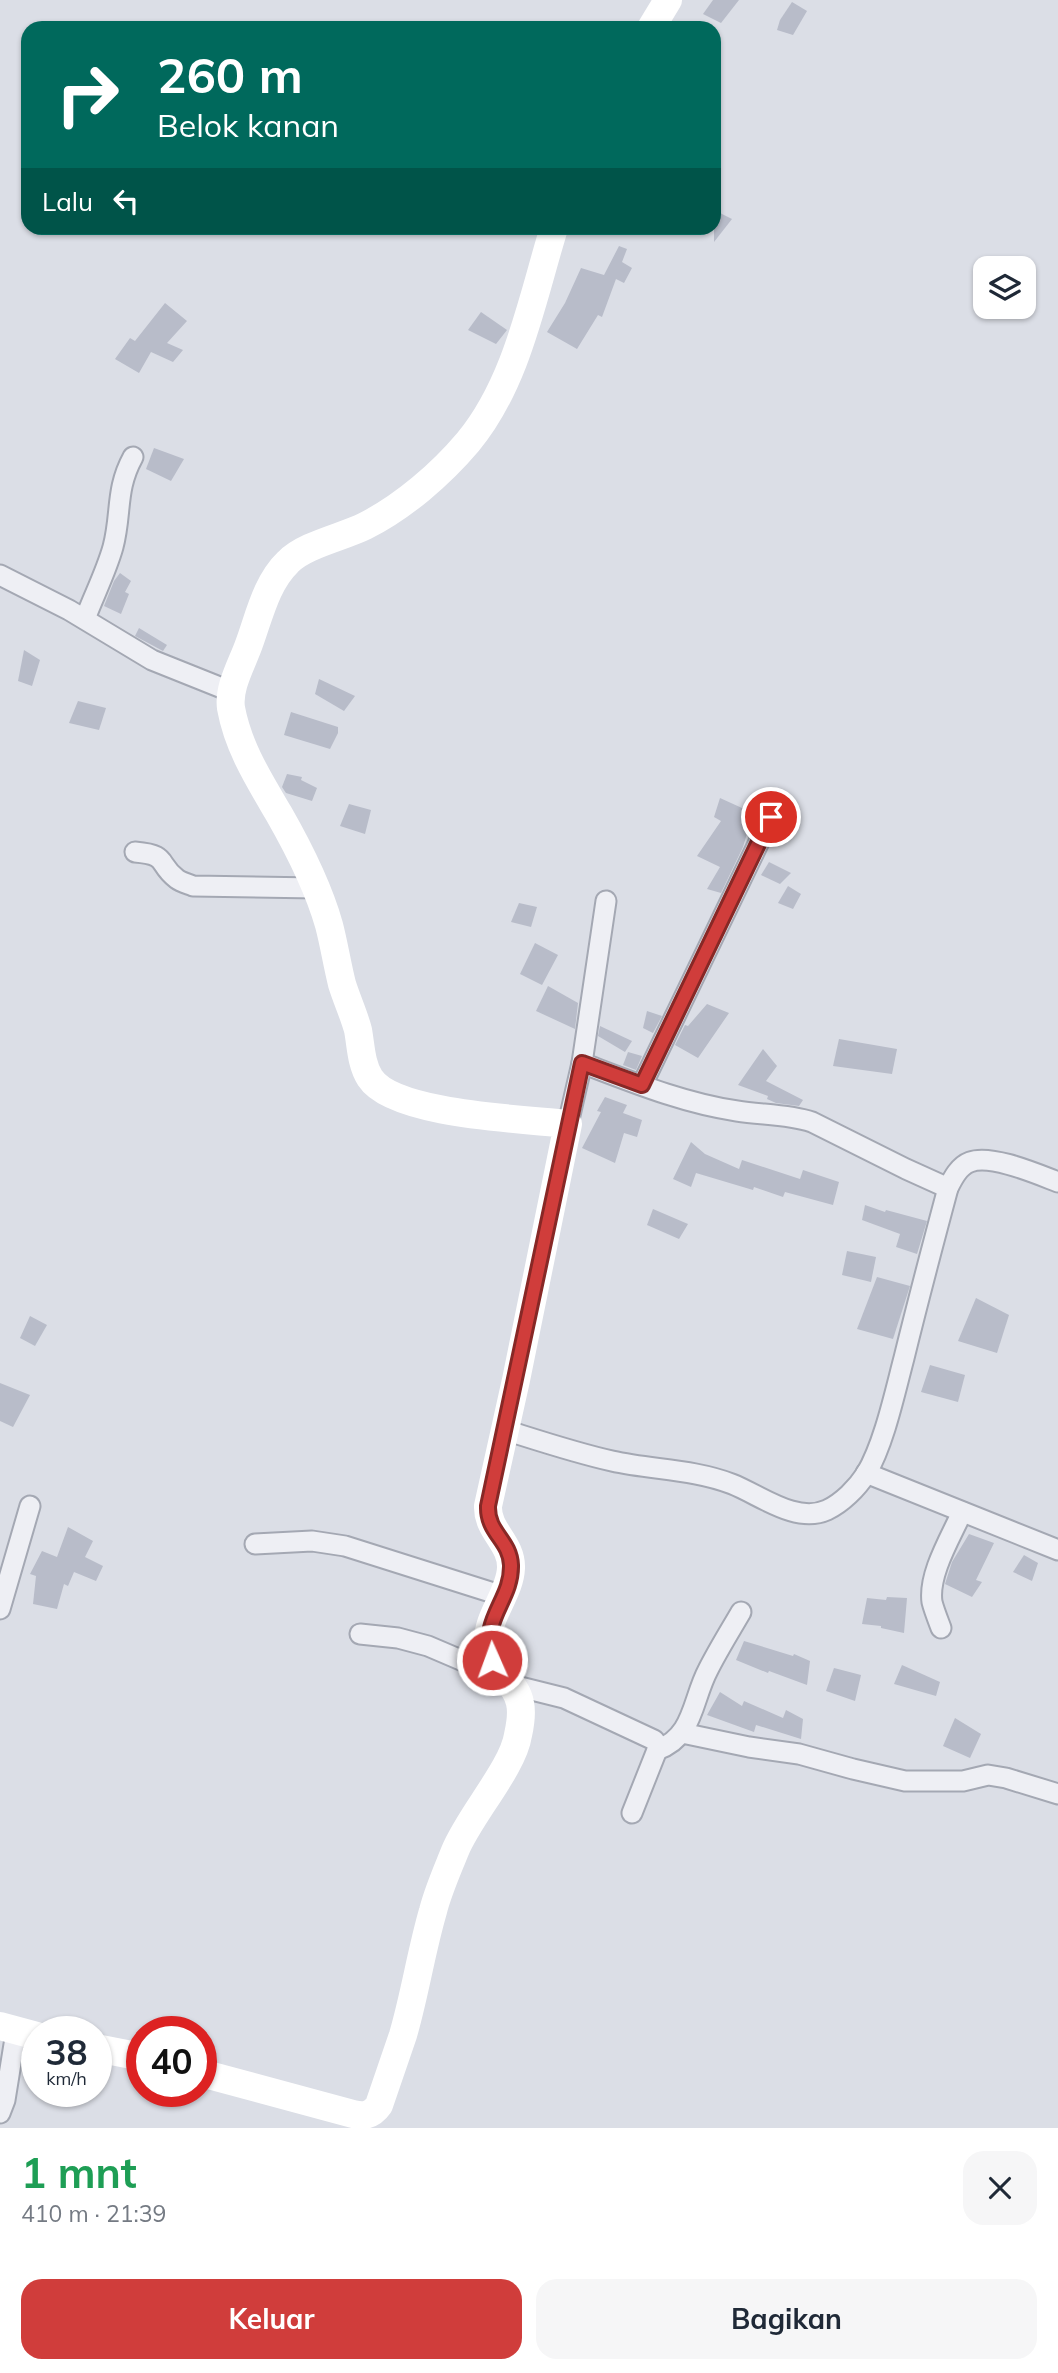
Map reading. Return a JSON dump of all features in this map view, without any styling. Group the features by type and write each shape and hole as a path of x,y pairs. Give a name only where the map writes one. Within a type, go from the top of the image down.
{"street":[{"path":"656,21 668,0"},
{"path":"552,235 511,365 479,427 451,459 391,510 365,526 291,559 268,592 232,692 232,712 244,752 316,888 333,939 343,986 372,1081 387,1092 438,1109 568,1124"},
{"path":"85,619 114,545 119,493 126,470 134,457"},
{"path":"1,577 85,619 152,660 232,692"},
{"path":"642,1085 771,817"},
{"path":"135,852 155,855 164,861 177,879 193,886 316,888"},
{"path":"217,2077 353,2114 367,2116 376,2110 403,2033 438,1896 457,1847 518,1738 520,1703 492,1660 488,1644 489,1630 503,1596 511,1566 509,1549 496,1534 487,1517 488,1506 582,1063 606,901"},
{"path":"582,1063 642,1085 717,1107 811,1122 948,1188"},
{"path":"505,1430 612,1461 702,1474 806,1514 826,1511 843,1500 866,1473 894,1395 948,1188 954,1176 970,1162 982,1160 1033,1172 1058,1182"},
{"path":"866,1473 1058,1550"},
{"path":"0,1609 30,1506"},
{"path":"942,1628 932,1602 932,1587 961,1512"},
{"path":"255,1544 312,1541 345,1546 503,1596"},
{"path":"657,1750 666,1747 682,1733 690,1720 706,1672 741,1612"},
{"path":"360,1634 398,1638 428,1646 508,1682 564,1698 654,1740 657,1750 632,1813"},
{"path":"682,1733 799,1754 905,1780 963,1781 988,1775 1058,1794"},
{"path":"0,2113 18,2031"}],"building":[{"path":"713,0 739,0 721,23 703,14"},
{"path":"792,2 807,11 793,35 777,30"},
{"path":"721,214 732,219 721,233"},
{"path":"619,246 627,249 622,262 632,268 624,283 616,279 602,317 598,315 577,349 547,332 565,303 581,268 604,275"},
{"path":"165,303 187,321 167,343 183,350 173,362 151,352 139,373 115,359 130,338 135,341"},
{"path":"481,312 507,330 496,344 468,330"},
{"path":"154,448 184,459 171,481 146,469"},
{"path":"120,573 131,581 125,592 129,594 121,614 104,606"},
{"path":"139,628 167,645 163,651 135,636"},
{"path":"24,650 40,660 32,686 18,681"},
{"path":"319,679 355,696 344,711 315,694"},
{"path":"78,701 106,708 99,730 69,723"},
{"path":"291,712 338,727 330,749 284,735"},
{"path":"287,774 302,777 301,780 317,788 312,801 286,793 282,787"},
{"path":"720,798 753,813 743,847 721,893 707,889 720,867 697,856 721,821 714,817"},
{"path":"349,804 371,810 365,834 340,826"},
{"path":"769,862 791,873 780,884 761,875"},
{"path":"788,886 801,894 793,909 778,903"},
{"path":"519,903 537,907 531,927 511,922"},
{"path":"535,943 558,955 542,985 520,974"},
{"path":"548,986 578,1003 575,1029 536,1011"},
{"path":"707,1004 729,1013 698,1058 675,1045 685,1025 688,1026"},
{"path":"647,1011 662,1016 653,1033 643,1028"},
{"path":"600,1026 632,1041 625,1052 598,1036"},
{"path":"839,1039 897,1049 892,1074 833,1066"},
{"path":"763,1049 777,1066 766,1081 803,1100 799,1106 776,1103 767,1099 768,1096 738,1085"},
{"path":"628,1052 642,1056 636,1070 623,1065"},
{"path":"605,1097 627,1105 623,1113 642,1120 637,1137 624,1133 615,1163 582,1148 601,1112 597,1111"},
{"path":"691,1142 705,1154 739,1169 742,1160 800,1179 803,1170 839,1182 833,1205 785,1192 783,1197 754,1187 753,1190 696,1173 691,1187 673,1179"},
{"path":"865,1205 927,1221 917,1254 896,1247 900,1234 862,1220"},
{"path":"653,1209 688,1224 679,1239 647,1225"},
{"path":"847,1251 876,1257 871,1282 842,1275"},
{"path":"877,1277 910,1286 893,1339 857,1329"},
{"path":"976,1298 1009,1315 997,1353 958,1341"},
{"path":"30,1316 47,1325 35,1346 20,1338"},
{"path":"930,1365 965,1375 958,1402 921,1392"},
{"path":"0,1383 30,1395 13,1427 0,1421"},
{"path":"68,1527 93,1541 85,1557 103,1566 96,1581 74,1572 68,1586 64,1584 57,1609 33,1604 36,1576 30,1574 42,1551 57,1557"},
{"path":"969,1534 994,1543 976,1580 982,1582 972,1597 945,1584 952,1562"},
{"path":"1024,1555 1038,1563 1032,1581 1013,1572"},
{"path":"887,1597 907,1598 904,1633 862,1624 867,1598 886,1600"},
{"path":"744,1641 810,1661 807,1685 736,1660"},
{"path":"902,1665 940,1682 936,1696 894,1684"},
{"path":"834,1668 861,1675 855,1701 826,1691"},
{"path":"720,1692 742,1706 744,1701 783,1718 786,1710 803,1719 801,1739 756,1725 754,1732 707,1715"},
{"path":"955,1718 981,1734 970,1758 943,1746"}],"route":[{"path":"492,1660 488,1644 489,1630 509,1579 511,1566 509,1549 496,1534 487,1517 488,1506 582,1063 642,1085 771,817"}]}
